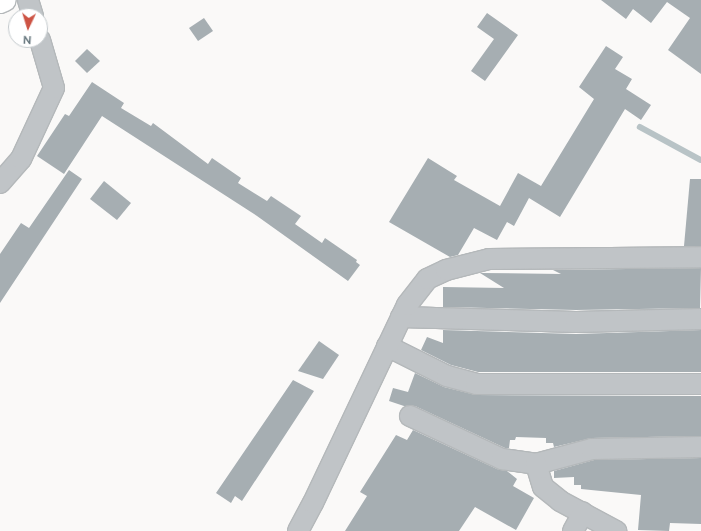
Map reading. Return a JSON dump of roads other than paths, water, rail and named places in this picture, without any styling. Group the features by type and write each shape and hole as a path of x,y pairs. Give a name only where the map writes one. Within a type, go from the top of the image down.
{"highway":[{"path":"0,2 5,0"}],"street":[{"path":"0,183 21,159 54,88 42,48"},
{"path":"298,531 313,503 401,317 427,279 446,270 489,259 701,257"},
{"path":"401,317 576,322 701,319"},
{"path":"387,346 447,376 476,384 701,384"},
{"path":"410,416 502,459 536,464 592,449 701,447"},
{"path":"536,464 543,488 560,501 616,531"},
{"path":"574,531 583,513"}],"waterway":[{"path":"640,127 701,160"}]}
